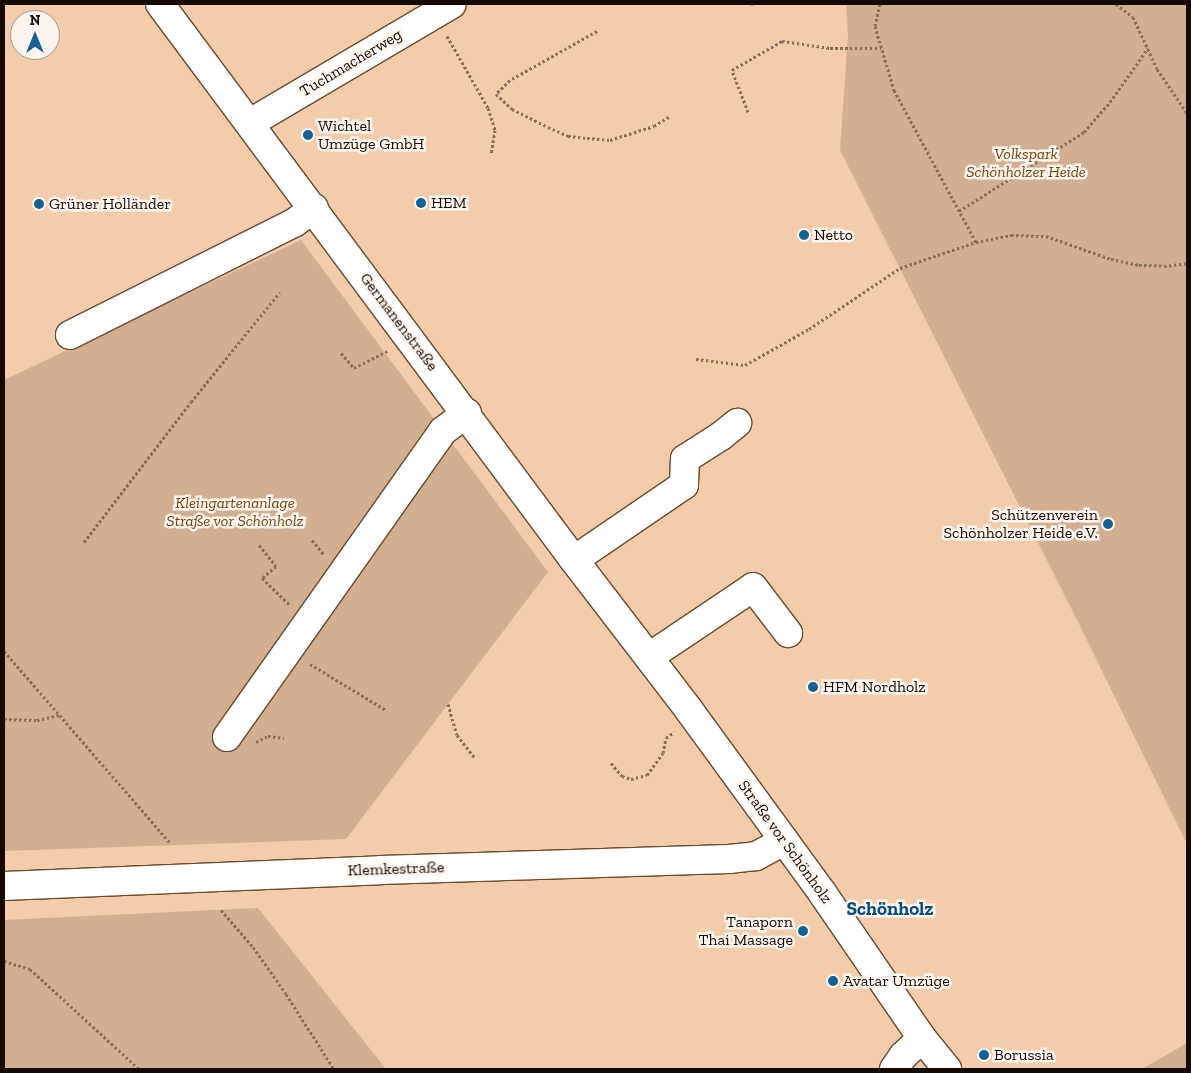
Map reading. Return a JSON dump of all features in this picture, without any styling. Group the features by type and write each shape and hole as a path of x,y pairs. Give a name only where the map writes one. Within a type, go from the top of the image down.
{"main road":[{"name":"Germanenstraße","path":"160,4 467,413 574,560 643,649"},
{"name":"Tuchmacherweg","path":"250,123 444,8"},
{"path":"70,335 294,223 314,208"},
{"path":"227,737 443,431 467,413"},
{"path":"574,560 684,485 686,459 737,423"},
{"path":"643,649 753,587 788,633"},
{"name":"Straße vor Schönholz","path":"643,649 784,841 940,1066"},
{"name":"Klemkestraße","path":"4,886 381,870 729,859 756,856 784,841"},
{"path":"894,1069 903,1056 922,1038"}],"path":[{"path":"880,4 875,26 894,90 976,242"},
{"path":"1116,4 1133,17 1157,69 1187,113"},
{"path":"444,8 488,108 495,130 491,154"},
{"path":"597,31 510,80 496,94 512,109 568,136 610,140 654,126 670,116"},
{"path":"748,112 732,70 782,41 830,48 881,48"},
{"path":"959,211 1084,132 1107,106 1148,48"},
{"path":"696,359 745,365 809,329 900,268 976,242 1011,235 1032,234 1046,236 1111,259 1139,265 1164,266 1187,263"},
{"path":"84,542 191,402 280,292"},
{"path":"341,353 354,368 388,350"},
{"path":"259,545 276,566 262,578 308,622"},
{"path":"288,650 386,710"},
{"path":"4,651 171,844"},
{"path":"448,704 457,735 474,757"},
{"path":"4,719 37,720 61,715"},
{"path":"611,763 622,776 631,779 647,775 663,753 666,738 674,731"},
{"path":"221,910 253,947 334,1069"},
{"path":"4,961 30,969 139,1069"}],"green space":[{"name":"Volkspark Schönholzer Heide","path":"846,4 1187,4 1187,844 1077,620 840,150 848,36"},
{"name":"Kleingartenanlage Straße vor Schönholz","path":"301,240 548,572 346,839 4,851 4,380"},
{"path":"258,908 386,1069 4,1069 4,920"},
{"path":"1187,1043 1187,1069 1142,1069"}],"place":[{"name":"Wichtel Umzüge GmbH","path":"308,135"},
{"name":"HEM","path":"421,203"},
{"name":"Grüner Holländer","path":"39,204"},
{"name":"Netto","path":"804,235"},
{"name":"Schützenverein Schönholzer Heide e.V.","path":"1108,524"},
{"name":"HFM Nordholz","path":"813,687"},
{"name":"Tanaporn Thai Massage","path":"803,931"},
{"name":"Avatar Umzüge","path":"833,981"},
{"name":"Borussia","path":"984,1055"}],"district":[{"name":"Schönholz","path":"890,909"}]}
